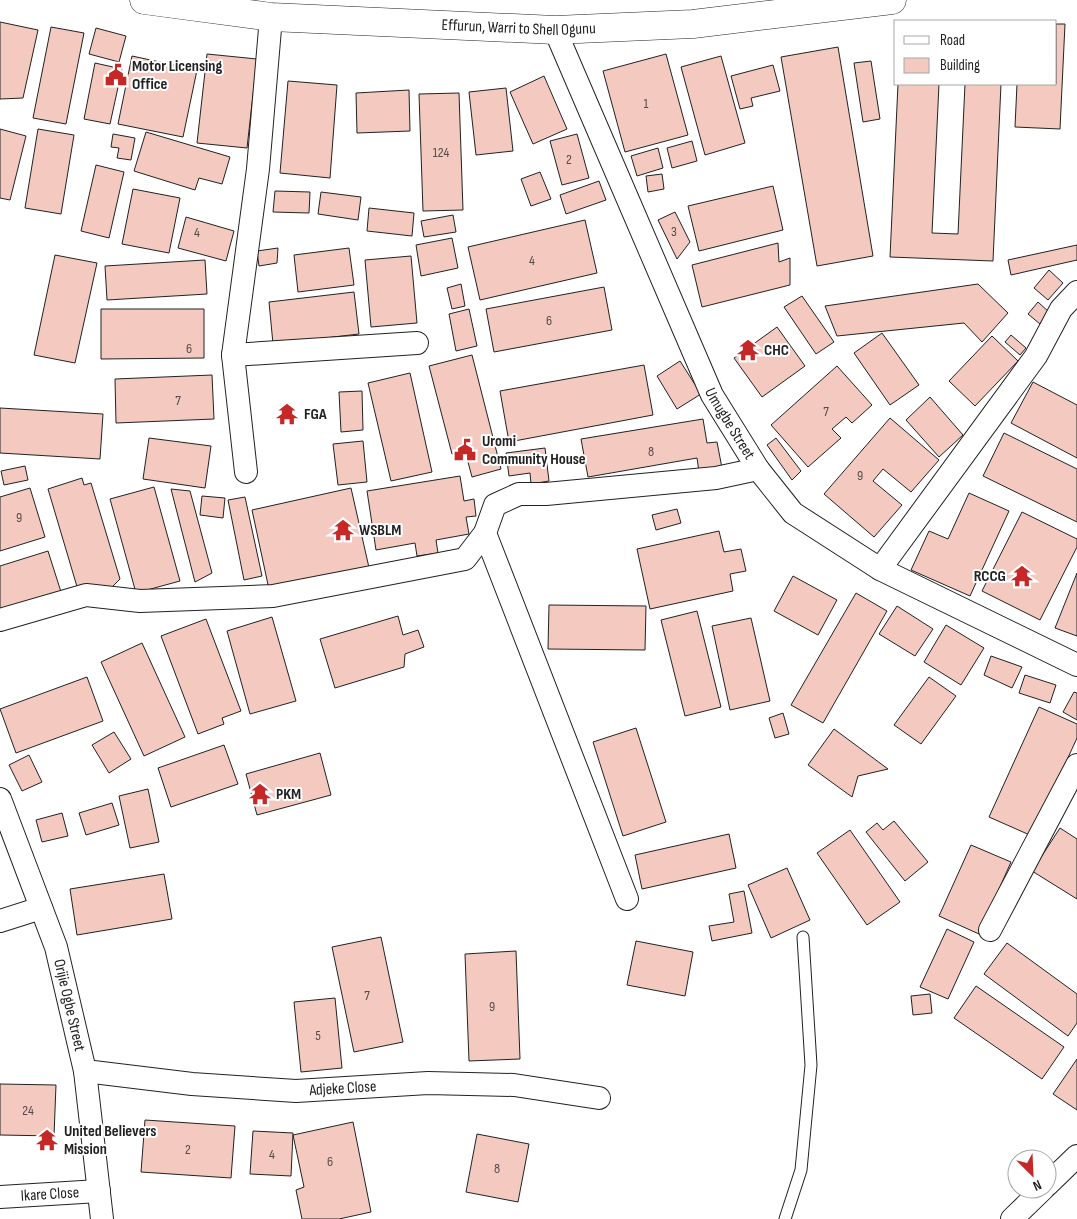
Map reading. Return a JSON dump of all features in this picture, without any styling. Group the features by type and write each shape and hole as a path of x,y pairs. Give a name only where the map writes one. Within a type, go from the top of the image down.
{"main road":[{"name":"Effurun, Warri to Shell Ogunu","path":"144,0 271,17 555,30 693,24 892,0"}],"street":[{"path":"246,472 234,356 258,169 271,17"},
{"name":"Umugbe Street","path":"555,30 712,395 758,469 793,513 880,569 1077,665"},
{"path":"880,569 1036,356 1061,309 1077,292"},
{"path":"234,356 417,343"},
{"path":"0,620 86,594 140,602 273,596 465,559 486,533 495,505 520,494 546,494 716,478 758,469"},
{"path":"486,533 627,898"},
{"path":"990,930 1077,765"},
{"name":"Orijie Ogbe Street","path":"0,799 56,947 86,1071 102,1219"},
{"path":"0,921 41,908"},
{"name":"Adjeke Close","path":"86,1071 192,1084 296,1091 428,1082 514,1085 599,1098"},
{"path":"1057,1175 1077,1156"},
{"name":"Ikare Close","path":"0,1198 99,1190"},
{"path":"1012,1219 1033,1199"}],"lane":[{"path":"785,1219 801,1170 811,1065 803,937"}],"building":[{"path":"0,22 38,30 23,98 0,99"},
{"path":"1057,24 1065,24 1060,129 1015,127 1017,85 1057,85"},
{"path":"51,27 84,33 66,124 33,118"},
{"path":"96,28 126,36 119,62 89,54"},
{"path":"838,47 873,256 817,266 781,57"},
{"path":"207,54 257,59 247,148 197,143"},
{"path":"666,54 688,135 625,152 603,71"},
{"path":"132,56 197,70 183,137 118,124"},
{"path":"721,56 745,143 705,155 681,67"},
{"path":"871,61 880,119 863,122 854,63"},
{"path":"95,63 122,69 110,124 84,119"},
{"path":"773,65 780,91 751,98 753,106 740,109 731,76"},
{"path":"544,76 567,129 533,144 510,92"},
{"path":"288,81 337,85 330,178 280,173"},
{"path":"898,85 939,85 932,233 958,234 965,85 1001,85 993,261 890,257"},
{"path":"506,88 513,151 476,155 469,92"},
{"path":"409,90 410,131 357,133 356,93"},
{"path":"459,93 463,210 423,211 419,94"},
{"path":"0,129 26,136 10,200 0,198"},
{"path":"38,129 74,135 61,214 25,208"},
{"path":"146,132 230,157 222,184 199,178 195,190 134,171"},
{"path":"113,134 135,138 131,160 117,158 119,148 111,147"},
{"path":"577,134 589,178 562,185 550,141"},
{"path":"692,141 697,161 672,168 667,148"},
{"path":"658,148 663,168 637,176 631,156"},
{"path":"96,165 124,172 109,238 81,231"},
{"path":"540,172 551,199 531,206 521,179"},
{"path":"662,174 664,189 648,192 646,176"},
{"path":"599,181 606,200 566,214 560,195"},
{"path":"773,186 783,230 699,251 688,206"},
{"path":"133,189 180,198 169,253 122,244"},
{"path":"275,191 310,192 309,213 273,212"},
{"path":"321,192 361,197 358,220 318,214"},
{"path":"369,208 414,213 412,236 367,231"},
{"path":"675,212 690,242 677,259 658,220"},
{"path":"453,215 456,232 424,237 421,221"},
{"path":"186,217 234,231 226,261 178,248"},
{"path":"585,220 597,273 480,300 468,247"},
{"path":"452,238 458,268 421,276 416,245"},
{"path":"778,243 779,262 790,258 790,285 702,307 692,265"},
{"path":"1077,245 1077,260 1011,275 1008,260"},
{"path":"278,248 277,263 259,266 257,251"},
{"path":"349,248 354,285 298,292 294,255"},
{"path":"55,255 97,263 75,363 34,355"},
{"path":"411,256 417,323 371,327 365,260"},
{"path":"205,260 207,294 107,300 105,266"},
{"path":"1049,270 1063,283 1048,300 1034,288"},
{"path":"461,284 465,306 452,309 447,288"},
{"path":"978,284 1008,313 982,342 964,323 837,336 825,306"},
{"path":"604,287 612,330 494,352 486,309"},
{"path":"354,292 359,334 273,344 269,302"},
{"path":"802,296 834,342 816,354 784,307"},
{"path":"1038,302 1049,312 1040,324 1028,314"},
{"path":"101,309 204,309 204,358 101,359"},
{"path":"469,309 477,346 456,351 449,314"},
{"path":"777,327 805,366 762,397 734,358"},
{"path":"882,333 919,385 890,405 854,353"},
{"path":"1011,335 1026,348 1020,355 1005,342"},
{"path":"992,336 1018,361 975,406 949,381"},
{"path":"472,355 501,469 472,477 465,451 452,454 429,366"},
{"path":"680,361 701,394 677,409 657,376"},
{"path":"644,365 653,415 509,442 500,391"},
{"path":"837,366 872,405 852,423 846,417 832,429 841,438 808,467 771,425"},
{"path":"410,373 432,472 391,481 368,383"},
{"path":"212,375 214,419 116,423 115,379"},
{"path":"1033,382 1077,405 1077,458 1011,423"},
{"path":"362,391 363,430 341,432 339,392"},
{"path":"930,397 963,435 939,457 906,420"},
{"path":"0,408 103,414 100,459 0,453"},
{"path":"890,418 939,460 911,492 883,469 873,481 902,505 874,537 824,494"},
{"path":"703,419 707,443 717,442 722,468 699,472 697,458 588,477 581,439"},
{"path":"1004,433 1077,469 1077,522 983,476"},
{"path":"149,438 211,446 205,488 143,479"},
{"path":"776,438 801,471 792,480 767,445"},
{"path":"363,441 367,482 338,485 333,444"},
{"path":"545,448 549,481 531,484 530,473 509,476 506,453"},
{"path":"25,466 28,480 4,485 1,471"},
{"path":"460,476 464,501 474,499 476,516 466,517 469,534 436,540 438,553 417,556 415,543 376,550 367,491"},
{"path":"82,478 84,485 91,483 120,579 106,593 78,590 48,489"},
{"path":"154,487 180,581 136,593 110,499"},
{"path":"30,488 45,537 0,551 0,497"},
{"path":"351,488 370,572 270,594 252,510"},
{"path":"171,489 190,491 212,573 195,582"},
{"path":"969,493 1009,511 970,596 911,570 929,531 948,539"},
{"path":"202,496 225,498 223,518 200,515"},
{"path":"245,497 262,576 244,580 228,500"},
{"path":"677,509 681,523 656,530 652,515"},
{"path":"1022,512 1077,539 1077,547 1040,620 982,591"},
{"path":"719,531 724,552 741,549 746,571 730,574 733,591 650,609 637,549"},
{"path":"48,551 62,595 0,614 0,566"},
{"path":"1077,573 1077,636 1055,628"},
{"path":"793,576 837,600 818,635 774,611"},
{"path":"856,593 887,611 823,723 791,705"},
{"path":"549,605 646,606 645,650 548,649"},
{"path":"897,606 933,629 915,656 879,634"},
{"path":"697,611 721,707 685,716 661,620"},
{"path":"398,616 403,635 418,630 424,647 405,654 404,667 335,688 320,639"},
{"path":"272,617 296,701 250,714 227,631"},
{"path":"751,618 770,701 730,710 712,626"},
{"path":"206,619 241,711 222,718 224,724 198,734 161,636"},
{"path":"946,625 984,648 961,685 924,662"},
{"path":"142,643 185,737 144,756 101,662"},
{"path":"991,656 1022,667 1012,688 984,675"},
{"path":"1025,675 1056,685 1050,703 1019,693"},
{"path":"87,677 103,721 16,753 0,709"},
{"path":"929,677 956,696 921,744 894,725"},
{"path":"1074,692 1077,693 1077,720 1063,712"},
{"path":"1039,707 1077,724 1077,738 1032,836 989,817"},
{"path":"783,713 789,734 775,738 769,718"},
{"path":"636,728 666,822 623,836 593,742"},
{"path":"834,729 888,769 858,776 852,797 808,765"},
{"path":"114,732 131,759 109,773 92,745"},
{"path":"224,745 238,784 171,807 158,768"},
{"path":"320,753 331,795 257,815 246,774"},
{"path":"29,755 42,782 22,791 9,765"},
{"path":"148,789 159,842 130,848 119,796"},
{"path":"112,803 119,825 86,835 79,813"},
{"path":"62,813 68,836 42,842 36,820"},
{"path":"894,821 928,862 905,881 866,832 877,823 883,830"},
{"path":"1060,828 1077,839 1077,899 1032,871"},
{"path":"850,830 900,902 867,925 817,853"},
{"path":"729,834 736,868 642,889 635,855"},
{"path":"971,845 1011,862 979,934 939,916"},
{"path":"787,868 810,920 771,938 748,885"},
{"path":"164,874 172,919 77,935 70,889"},
{"path":"744,891 752,933 712,941 709,926 734,922 729,894"},
{"path":"947,929 974,942 948,999 920,987"},
{"path":"381,937 403,1042 354,1052 332,947"},
{"path":"636,941 693,952 685,996 627,985"},
{"path":"1007,943 1077,994 1077,1023 1068,1036 984,974"},
{"path":"516,951 520,1059 469,1061 465,954"},
{"path":"976,986 1064,1047 1042,1079 954,1018"},
{"path":"930,994 932,1013 913,1015 911,996"},
{"path":"335,998 342,1068 301,1072 294,1002"},
{"path":"1077,1059 1077,1110 1053,1094"},
{"path":"0,1084 56,1085 54,1136 0,1135"},
{"path":"145,1120 235,1126 231,1178 141,1172"},
{"path":"353,1122 371,1212 339,1219 302,1219 296,1190 304,1187 293,1135"},
{"path":"253,1131 293,1133 291,1176 250,1174"},
{"path":"477,1134 529,1144 518,1202 466,1192"}],"place":[{"name":"Motor Licensing Office","path":"116,75"},
{"name":"CHC","path":"748,350"},
{"name":"FGA","path":"287,414"},
{"name":"Uromi Community House","path":"465,450"},
{"name":"WSBLM","path":"343,530"},
{"name":"RCCG","path":"1022,576"},
{"name":"PKM","path":"260,794"},
{"name":"United Believers Mission","path":"47,1140"}]}
